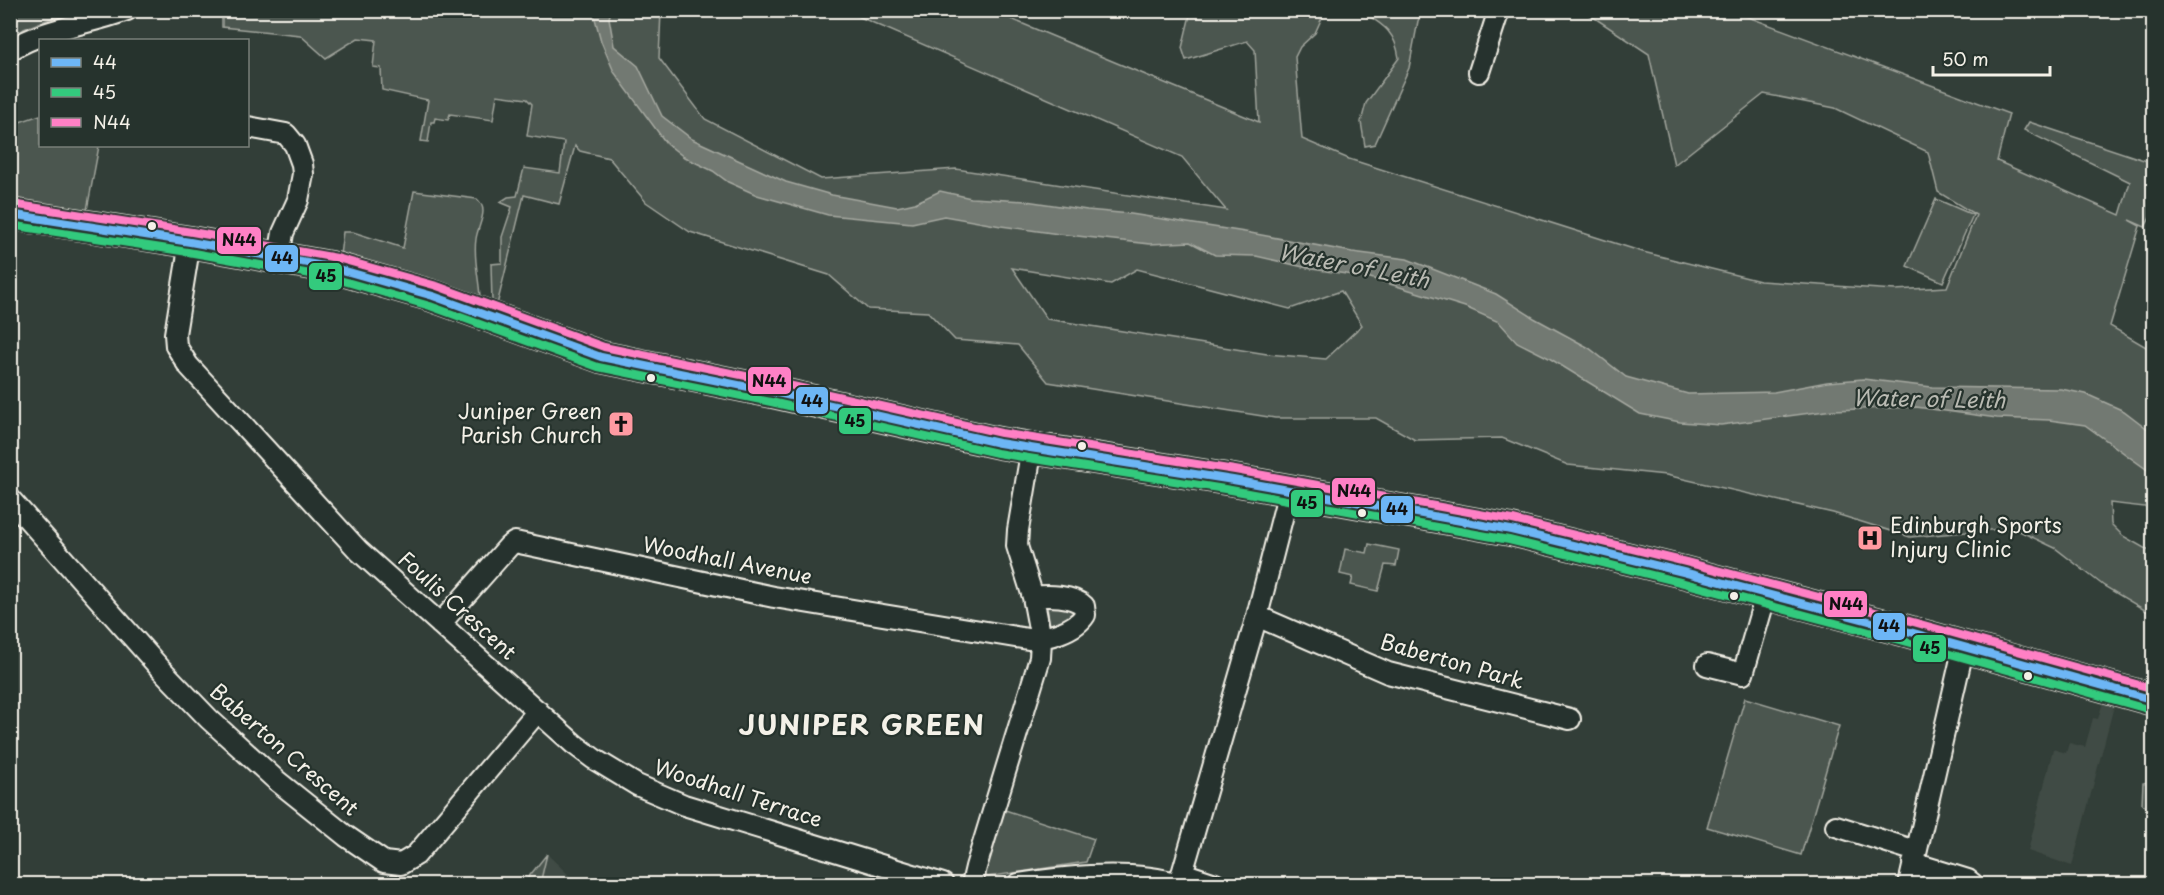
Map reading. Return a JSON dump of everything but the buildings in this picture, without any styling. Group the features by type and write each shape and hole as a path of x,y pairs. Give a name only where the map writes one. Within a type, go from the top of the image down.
{"main road":[{"path":"10,213 335,268 395,284 601,357 773,392 954,434 1233,480 1511,530 1964,646 2154,700"}],"street":[{"path":"10,50 29,39 48,32 127,10"},
{"path":"1479,72 1499,10"},
{"path":"251,134 286,134 295,145 302,164 303,174 298,200 283,233 279,257"},
{"name":"Foulis Crescent","path":"190,242 175,334 180,355 359,551 538,711"},
{"path":"972,885 1040,658 1041,639 1033,597 1017,546 1017,530 1032,447"},
{"path":"1180,881 1257,616 1289,491"},
{"name":"Baberton Crescent","path":"10,500 159,667 209,719 307,807 384,862 401,864 416,855 538,711"},
{"name":"Woodhall Avenue","path":"440,624 509,546 515,542 521,542 774,597 1041,639"},
{"path":"1707,665 1743,674 1766,594"},
{"path":"1033,597 1076,600 1081,602 1085,610 1079,622 1050,638 1041,639"},
{"name":"Baberton Park","path":"1257,616 1388,673 1570,719"},
{"path":"1909,885 1964,646"},
{"name":"Woodhall Terrace","path":"538,711 594,759 660,796 943,885"},
{"path":"1836,826 1915,857 1968,880 1973,885"},
{"path":"1018,885 1078,876 1145,878 1215,885"}],"shaded area":[{"path":"475,10 489,16 590,16 592,11 661,11 659,58 705,119 821,179 956,169 1226,210 1182,157 846,11 992,11 1259,122 1255,50 1247,41 1186,60 1182,48 1191,11 1325,11 1315,33 1300,47 1295,57 1302,139 1349,159 1643,252 1760,281 1895,290 1947,287 1976,215 1938,192 1928,152 1835,108 1764,94 1674,165 1649,54 1584,11 1732,11 2009,114 1997,161 2120,215 2130,182 2024,130 2029,122 2153,163 2153,212 2145,227 2129,220 2140,226 2110,326 2153,351 2153,508 2110,503 2111,524 2123,536 2153,553 2153,615 2104,586 2055,548 2013,528 1910,537 1833,513 1666,475 1568,465 1502,438 1415,440 1376,418 1275,418 1048,382 1018,345 955,340 928,312 868,309 829,275 690,232 646,202 609,158 580,151 575,146 559,204 524,195 497,305 492,303 491,264 502,263 502,237 512,207 500,202 508,197 517,196 524,168 560,173 564,142 527,136 532,104 527,99 497,95 493,120 450,114 448,120 435,118 434,122 431,122 428,142 421,141 428,100 382,90 381,68 373,67 376,40 358,38 326,58 300,35 222,27 222,11","holes":["1012,268 1111,284 1137,269 1290,309 1341,291 1362,325 1326,359 1267,354 1047,319"]},
{"path":"11,11 67,12 24,29 11,38"},
{"path":"1361,11 1423,11 1418,21 1409,68 1375,144 1365,146 1361,122 1366,103 1399,58 1394,41 1387,30"},
{"path":"39,115 39,147 99,147 87,210 11,199 10,116 17,123"},
{"path":"414,191 477,199 481,203 483,213 475,246 480,297 339,263 343,232 353,232 403,248"},
{"path":"1936,199 1973,215 1943,282 1907,266"},
{"path":"1369,544 1399,550 1396,566 1385,565 1378,591 1351,585 1353,577 1340,574 1345,549 1367,553"},
{"path":"1046,601 1072,605 1078,612 1051,631"},
{"path":"1745,698 1839,726 1801,855 1707,827"},
{"path":"2104,699 2115,702 2072,866 2028,851 2053,749 2066,753 2069,743 2085,747 2093,718 2098,719"},
{"path":"2154,781 2153,813 2142,804 2143,783"},
{"path":"1005,810 1094,839 1086,862 987,877 983,871"},
{"path":"547,854 578,884 529,884"},
{"path":"547,854 540,884 523,884"}],"water":[{"name":"Water of Leith","path":"593,11 611,11 609,18 614,46 638,66 662,116 692,139 786,182 832,195 897,207 915,203 940,191 971,198 1026,201 1131,214 1352,252 1407,259 1496,294 1589,348 1626,377 1688,394 1774,392 1827,382 1863,379 1932,387 2061,389 2086,394 2124,411 2153,433 2153,474 2085,425 2049,420 1997,418 1916,407 1833,410 1721,425 1680,422 1640,414 1549,358 1517,342 1499,322 1465,307 1367,277 1312,269 1256,256 1215,255 1190,242 1150,244 1059,234 944,216 912,223 828,215 757,195 728,182 713,171 684,157 666,143 614,72 601,41"}],"transit line":[{"name":"N44","path":"12,204 192,232 337,258 437,286 604,347 775,382 1001,433 1235,470 1513,520 1686,562 1906,620 2154,689"},
{"name":"44","path":"10,214 190,242 335,268 433,296 601,357 773,392 999,443 1233,480 1511,530 1683,572 1903,630 2154,700"},
{"name":"45","path":"10,225 188,252 333,278 430,306 598,367 771,402 997,453 1231,490 1509,540 1900,640 2151,710"}],"place":[{"name":"Juniper Green Parish Church","path":"621,424"},
{"name":"Edinburgh Sports Injury Clinic","path":"1870,538"}],"district":[{"name":"JUNIPER GREEN","path":"862,726"}]}
